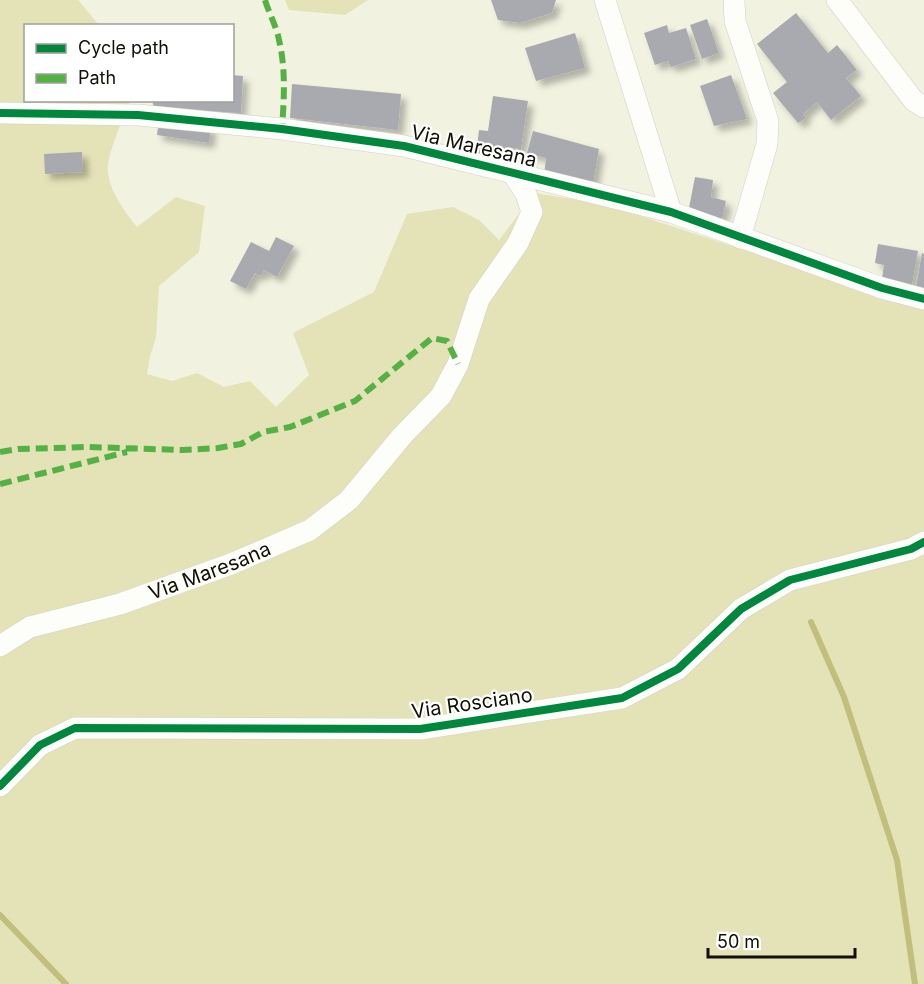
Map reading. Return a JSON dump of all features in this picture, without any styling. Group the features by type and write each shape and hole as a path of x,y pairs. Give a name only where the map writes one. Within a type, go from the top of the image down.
{"street":[{"path":"605,0 671,212"},
{"path":"734,0 735,21 768,121 768,144 740,238"},
{"path":"837,0 914,101 924,107"},
{"name":"Via Maresana","path":"0,113 138,115 282,129 404,146 671,212 882,288 924,299"},
{"name":"Via Maresana","path":"0,646 30,627 120,604 231,564 310,530 349,500 402,436 441,396 458,364 479,299 518,243 532,212 526,194 512,172"},
{"name":"Via Rosciano","path":"0,786 40,745 75,728 420,729 622,698 678,669 741,609 790,580 911,549 924,542"}],"shaded area":[{"path":"0,0 78,0 98,24 24,24 24,102 130,102 112,148 108,173 115,195 137,227 176,197 205,206 199,252 159,286 156,338 147,374 172,381 197,373 224,387 250,381 276,407 309,375 293,333 374,292 407,214 453,207 479,220 499,240 535,193 607,205 869,291 924,305 924,984 0,984"},
{"path":"285,0 368,0 345,15 289,10"}],"building":[{"path":"491,0 556,0 552,13 520,23 498,20"},
{"path":"796,13 828,53 837,45 857,70 846,78 861,96 831,120 817,102 803,114 806,118 798,123 773,93 787,82 757,44"},
{"path":"707,19 719,53 702,59 690,25"},
{"path":"667,25 669,33 686,28 696,59 671,67 668,61 655,65 644,33"},
{"path":"575,33 585,68 536,81 525,48"},
{"path":"234,75 243,76 241,113 154,108 152,102 234,102"},
{"path":"731,75 747,119 714,126 700,86"},
{"path":"292,84 401,94 398,130 290,118"},
{"path":"493,96 528,101 521,149 505,147 504,159 476,155 479,130 488,131"},
{"path":"159,119 211,127 209,143 157,135"},
{"path":"533,131 599,149 593,184 544,175 546,158 527,153"},
{"path":"82,152 83,172 45,174 44,154"},
{"path":"695,177 713,180 711,197 726,201 722,219 688,213"},
{"path":"276,237 294,246 277,277 264,270 261,276 255,273 246,289 230,281 251,242 269,251"},
{"path":"878,244 918,251 911,290 881,285 884,265 875,263"},
{"path":"922,253 924,254 924,295 915,293"}],"waterway":[{"path":"811,622 844,697 897,860 915,984"},
{"path":"0,915 66,984"}],"marked path":[{"path":"265,0 278,35 283,62 282,129"},
{"path":"0,452 18,449 88,447 183,450 241,444 263,432 290,427 355,401 432,338 447,341 458,364"},
{"path":"0,484 127,452"}],"cycle path":[{"path":"0,113 138,115 282,129 404,146 671,212 882,288 924,299"},
{"path":"0,786 40,745 75,728 420,729 622,698 678,669 741,609 790,580 911,549 924,542"}]}
